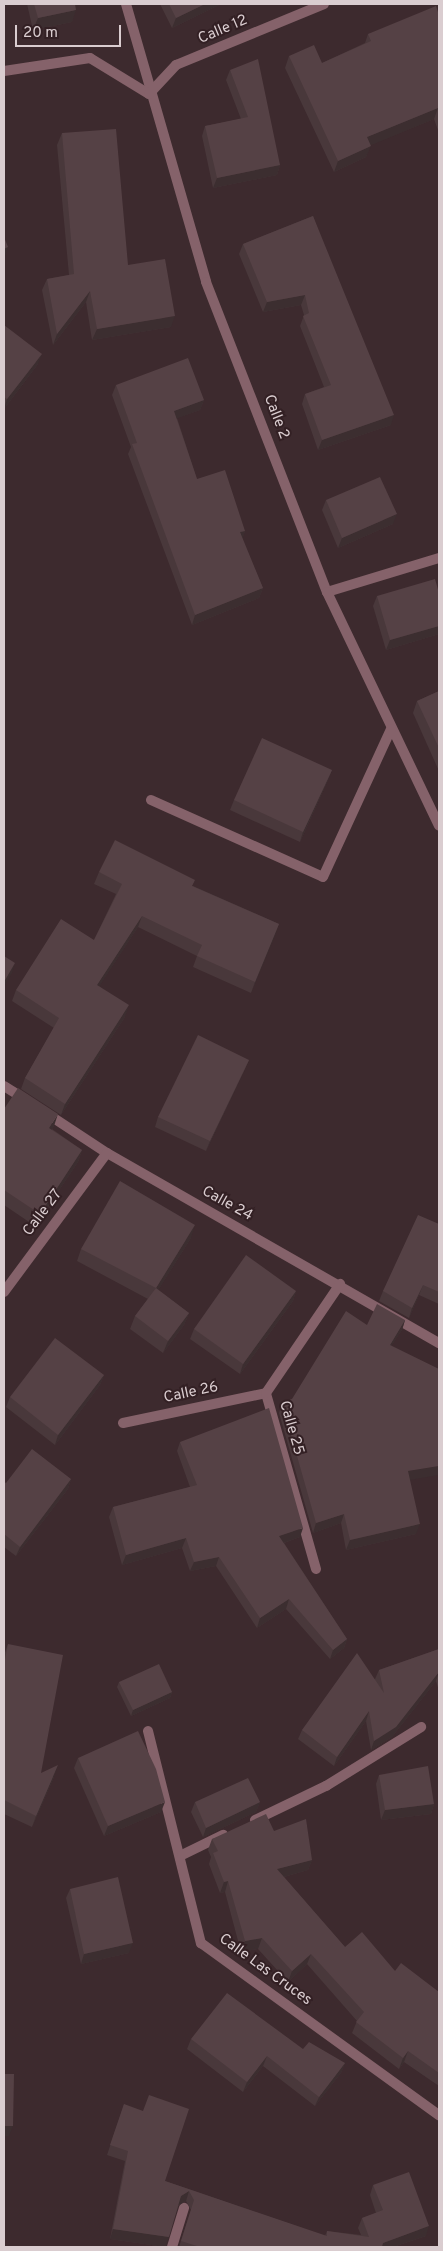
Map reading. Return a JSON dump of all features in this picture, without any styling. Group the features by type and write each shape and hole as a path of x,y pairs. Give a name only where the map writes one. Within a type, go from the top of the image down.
{"street":[{"name":"Calle 2","path":"126,4 149,94 206,282 327,592 391,730 439,826"},
{"name":"Calle 12","path":"149,94 176,66 324,4"},
{"path":"4,71 90,58 149,94"},
{"path":"327,592 439,558"},
{"path":"151,800 323,877 391,730"},
{"name":"Calle 24","path":"4,1086 107,1153 340,1284 439,1343"},
{"name":"Calle 27","path":"4,1292 107,1153"},
{"name":"Calle 25","path":"316,1569 266,1393 340,1284"},
{"name":"Calle 26","path":"123,1423 266,1393"},
{"path":"182,1855 326,1786 420,1727"},
{"name":"Calle Las Cruces","path":"148,1730 182,1855 201,1943 439,2115"},
{"path":"172,2247 184,2208"}],"building":[{"path":"34,4 75,4 76,10 38,18"},
{"path":"169,4 205,4 176,18"},
{"path":"436,6 439,15 439,112 438,108 367,137 371,146 338,161 289,56 314,45 322,63 371,41 368,34"},
{"path":"258,59 280,165 217,178 205,126 248,117 230,70"},
{"path":"116,129 128,265 165,259 175,316 97,329 90,291 57,334 47,279 74,274 62,133"},
{"path":"313,216 394,415 322,440 305,394 331,385 303,316 309,313 305,295 267,302 243,244"},
{"path":"4,237 8,247 4,249"},
{"path":"4,325 42,354 7,399 4,397"},
{"path":"188,358 204,400 174,411 197,479 225,470 245,531 240,532 263,588 195,615 132,444 137,443 116,385"},
{"path":"380,477 397,514 342,538 326,500"},
{"path":"435,579 439,593 439,626 390,640 377,596"},
{"path":"439,691 439,748 417,701"},
{"path":"262,738 332,770 303,832 234,800"},
{"path":"115,840 195,880 192,886 279,924 255,982 197,956 202,945 142,916 97,985 129,1005 65,1104 25,1078 59,1018 16,990 61,919 94,940 122,884 99,872"},
{"path":"4,956 15,963 4,982"},
{"path":"198,1035 249,1060 210,1141 158,1117"},
{"path":"18,1088 58,1114 49,1128 82,1150 40,1214 4,1190 4,1109"},
{"path":"120,1181 195,1225 156,1288 81,1249"},
{"path":"418,1215 439,1224 439,1292 423,1285 412,1308 383,1291"},
{"path":"246,1255 296,1291 243,1364 194,1329"},
{"path":"156,1288 189,1313 168,1341 135,1316"},
{"path":"377,1304 405,1320 390,1345 439,1369 439,1466 408,1471 420,1524 350,1540 344,1514 316,1523 282,1403 292,1399 346,1311 367,1325"},
{"path":"55,1338 104,1375 58,1435 10,1397"},
{"path":"269,1408 303,1528 279,1536 347,1639 333,1650 289,1599 260,1618 219,1557 194,1562 186,1538 126,1555 113,1507 197,1485 180,1442"},
{"path":"32,1449 71,1479 20,1547 4,1534 4,1482 6,1483"},
{"path":"8,1644 63,1655 41,1773 58,1765 36,1816 4,1800 4,1664"},
{"path":"439,1649 439,1672 396,1727 374,1741 369,1711 337,1757 302,1730 357,1653 384,1693 379,1670"},
{"path":"159,1664 172,1692 133,1710 119,1682"},
{"path":"138,1731 156,1769 165,1802 108,1826 78,1758"},
{"path":"428,1766 434,1804 385,1810 379,1775"},
{"path":"248,1778 260,1802 206,1828 195,1802"},
{"path":"266,1814 274,1831 306,1819 312,1860 277,1869 345,1947 362,1932 395,1971 401,1963 439,1992 439,2073 408,2051 403,2058 356,2022 364,2012 311,1954 292,1971 262,1938 245,1941 228,1881 224,1882 213,1853 218,1851 212,1839"},
{"path":"118,1877 133,1943 84,1954 70,1889"},
{"path":"227,1993 303,2049 309,2042 345,2063 319,2097 267,2056 247,2082 191,2039"},
{"path":"4,2074 14,2074 13,2126 4,2126"},
{"path":"149,2095 189,2109 165,2181 327,2236 327,2231 369,2237 362,2218 383,2210 373,2185 409,2172 429,2226 383,2243 382,2247 200,2247 181,2241 194,2200 189,2191 181,2196 169,2237 113,2229 128,2151 110,2145 124,2104 143,2111"}]}
